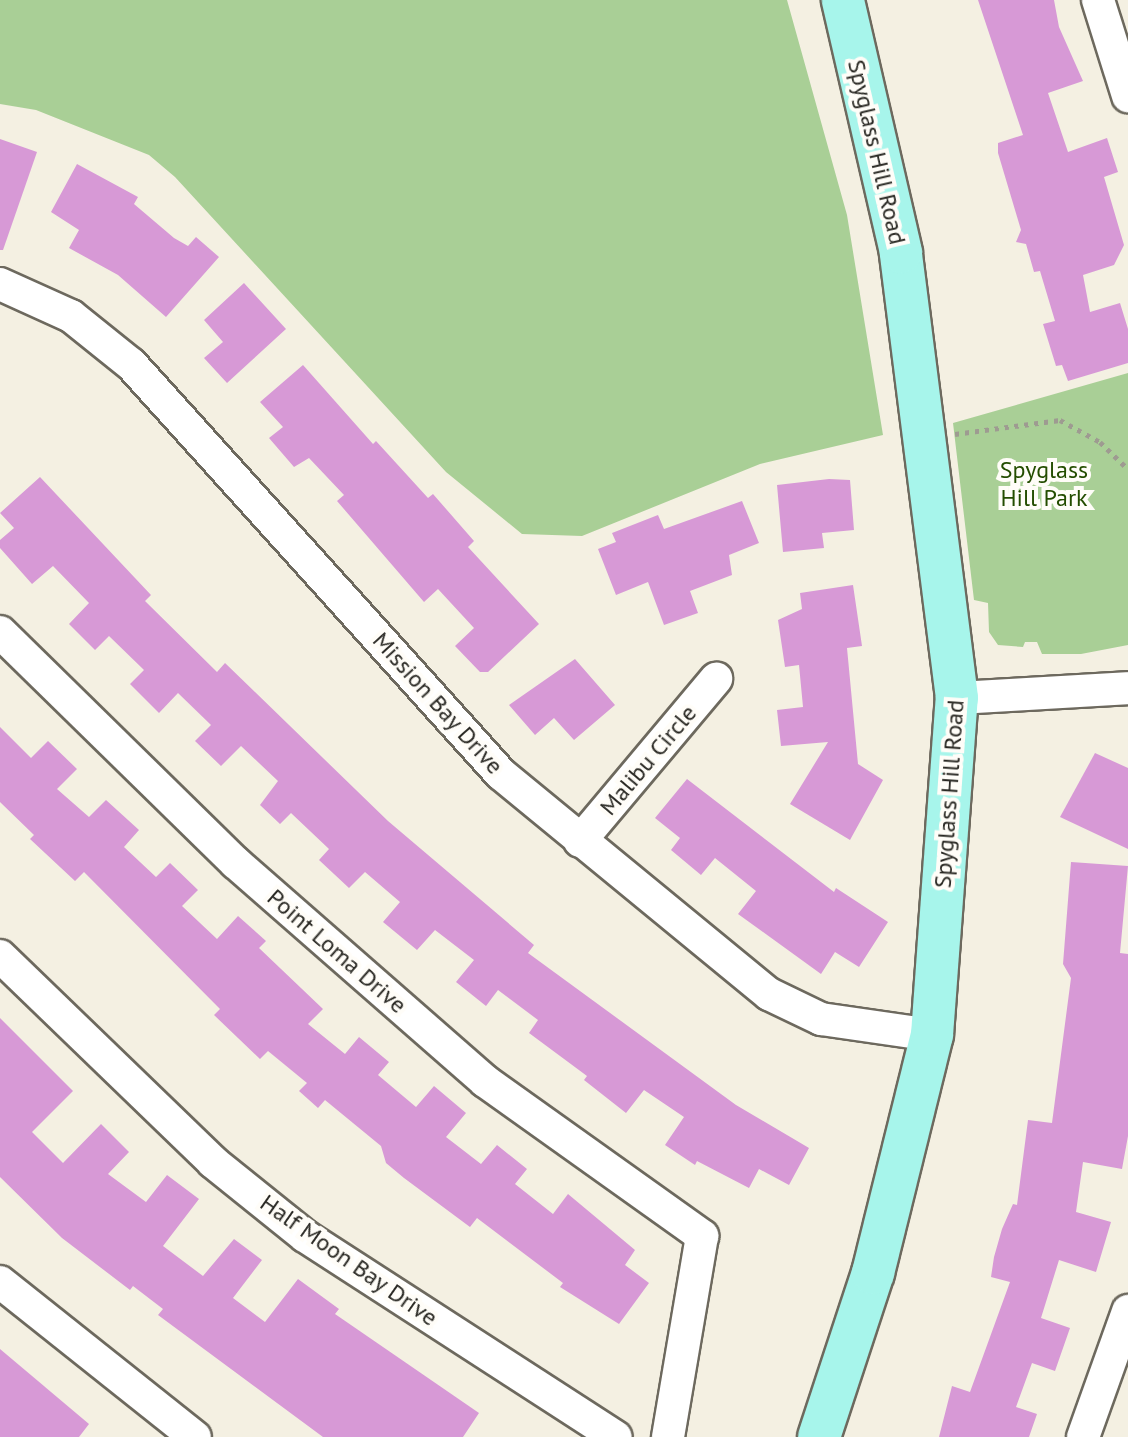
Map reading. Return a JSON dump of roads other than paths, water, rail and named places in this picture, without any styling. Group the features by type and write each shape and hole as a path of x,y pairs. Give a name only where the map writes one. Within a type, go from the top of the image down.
{"main road":[{"name":"Spyglass Hill Road","path":"819,1437 873,1273 932,1035 957,698 901,252 843,0"}],"street":[{"path":"1098,0 1128,96"},
{"name":"Mission Bay Drive","path":"0,284 71,316 131,364 501,774 769,994 821,1019 932,1035"},
{"name":"Point Loma Drive","path":"0,632 236,863 485,1081 702,1236 668,1437"},
{"name":"Malibu Circle","path":"580,841 716,679"},
{"path":"957,698 1128,688"},
{"name":"Half Moon Bay Drive","path":"0,956 213,1162 305,1236 616,1437"},
{"path":"0,1282 195,1437"},
{"path":"1083,1437 1128,1311"}],"park label":[{"name":"Spyglass Hill Park","path":"1044,484"}]}
